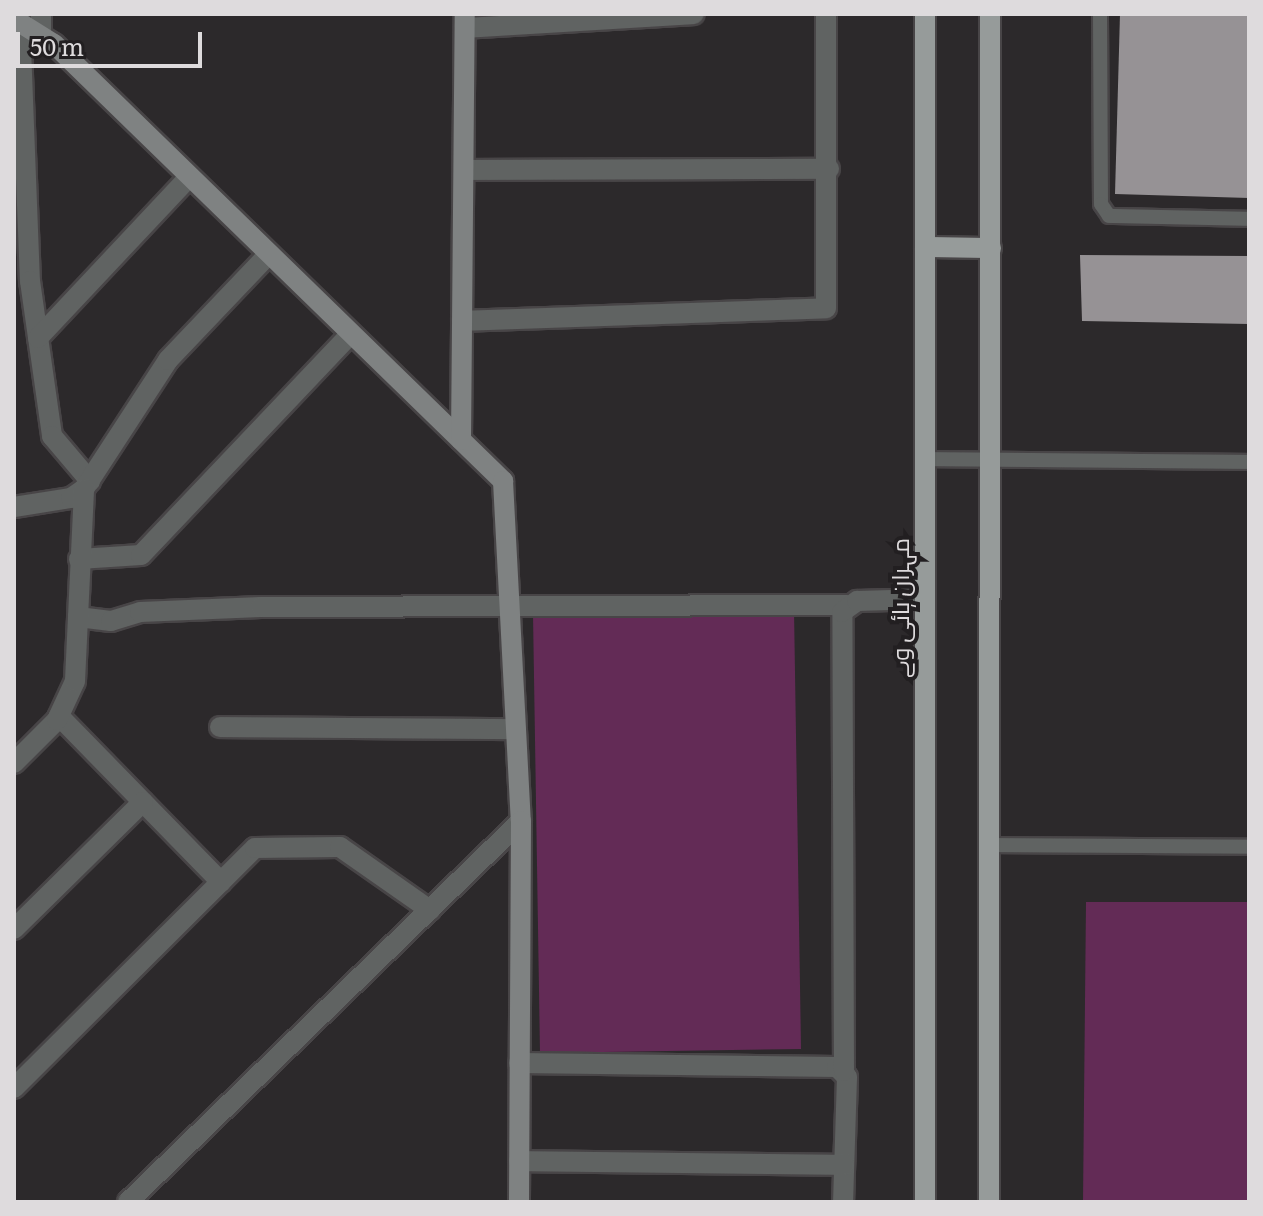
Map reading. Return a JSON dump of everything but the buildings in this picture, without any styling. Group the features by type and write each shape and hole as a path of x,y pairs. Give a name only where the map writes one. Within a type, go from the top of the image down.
{"main road":[{"name":"مہران ہائی وے","path":"925,14 925,1202"},
{"path":"989,1202 993,459 990,14"},
{"path":"925,247 991,248"}],"street":[{"path":"41,14 41,36"},
{"path":"461,440 465,21 694,14"},
{"path":"462,321 818,312 830,301 826,14"},
{"path":"17,21 41,36 503,481 521,821 519,1202"},
{"path":"14,763 59,716 75,681 79,559 87,485 52,436 38,338 17,21"},
{"path":"464,170 829,169"},
{"path":"38,338 189,177"},
{"path":"14,507 71,498 87,485 168,360 268,255"},
{"path":"79,559 141,555 350,335"},
{"path":"78,617 111,621 140,612 261,607 510,611 847,605 925,599"},
{"path":"843,1202 842,612 847,605"},
{"path":"59,716 221,882"},
{"path":"220,727 516,729"},
{"path":"14,929 143,802"},
{"path":"128,1202 521,821"},
{"path":"14,1088 255,848 340,847 430,910"},
{"path":"519,1063 844,1071"},
{"path":"519,1161 844,1165"}],"lane":[{"path":"1100,14 1101,204 1109,216 1249,219"},
{"path":"923,459 1249,462"},
{"path":"991,845 1249,847"}],"shaded area":[{"path":"794,610 801,1049 540,1053 533,614"},
{"path":"1086,902 1249,902 1249,1202 1083,1202"}]}
